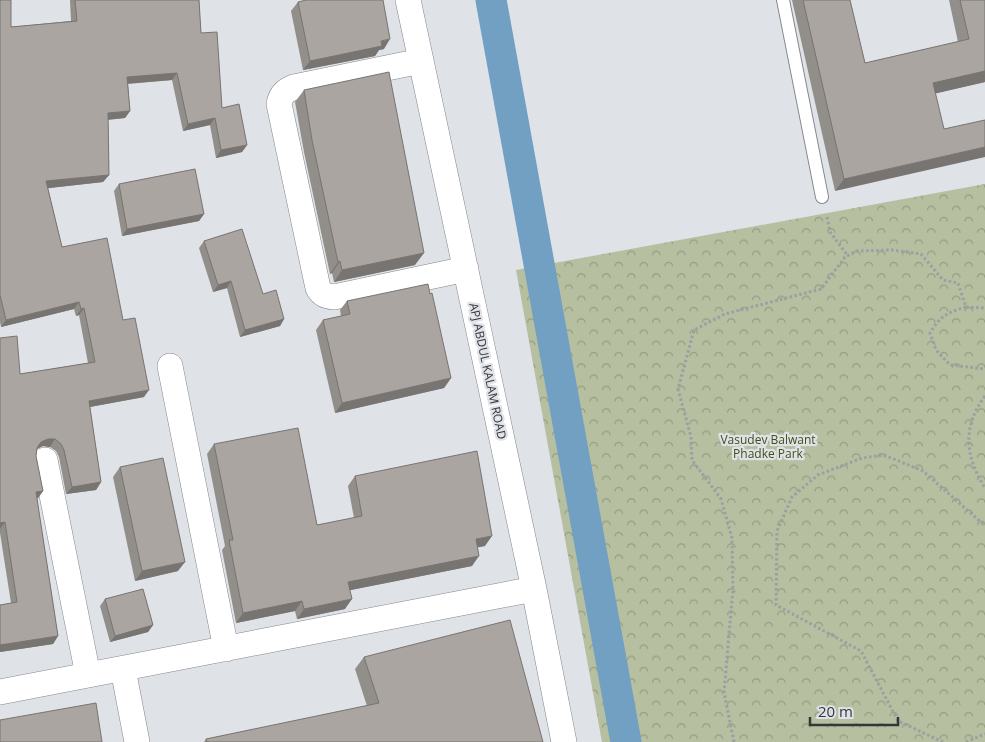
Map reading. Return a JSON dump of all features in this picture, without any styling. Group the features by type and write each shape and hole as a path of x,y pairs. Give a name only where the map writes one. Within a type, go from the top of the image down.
{"street":[{"name":"APJ ABDUL KALAM ROAD","path":"408,0 534,589 564,742"},
{"path":"421,61 294,87 286,90 280,96 279,104 316,278 321,293 334,297 466,269"},
{"path":"170,366 226,649"},
{"path":"45,460 88,675"},
{"path":"0,692 534,589"},
{"path":"123,669 137,742"}],"lane":[{"path":"783,0 822,197"}],"path":[{"path":"822,197 830,232 848,256"},
{"path":"734,742 724,692 733,589 732,538 721,499 692,460 691,437 678,389 694,330 725,314 821,289 844,257 856,251 892,250 921,254 943,280 958,283 966,306"},
{"path":"985,308 966,306 952,311 938,320 930,334 936,350 950,365 985,369"},
{"path":"985,396 978,406 970,427 969,450 975,472 985,488"},
{"path":"943,742 898,721 862,651 776,605 777,531 792,497 818,475 862,458 884,455 923,471 983,524 985,522"},
{"path":"966,742 985,734"}],"green space":[{"name":"Vasudev Balwant Phadke Park","path":"985,184 985,742 602,742 516,270"}],"building":[{"path":"0,0 11,0 11,27 77,21 75,0 199,0 201,33 217,32 222,108 239,104 247,145 221,150 215,118 188,124 177,73 127,77 130,111 108,113 109,175 46,181 62,247 107,238 123,320 135,318 149,390 89,401 101,482 72,487 61,444 55,439 48,439 41,442 37,448 36,456 43,491 36,492 58,636 0,645 0,605 17,602 5,522 0,523 0,338 17,336 20,374 95,362 84,308 81,309 79,302 6,320 0,295"},
{"path":"306,0 383,0 390,39 381,41 382,46 310,61 298,2"},
{"path":"803,0 850,0 865,63 969,39 960,0 985,0 985,71 933,83 944,129 985,120 985,147 844,179"},
{"path":"389,72 424,253 342,270 340,261 338,262 312,140 304,90"},
{"path":"195,169 204,214 127,229 119,184"},
{"path":"242,229 263,294 276,290 284,319 245,330 231,281 218,285 204,241"},
{"path":"428,284 430,294 432,293 451,378 342,403 323,320 350,314 347,301"},
{"path":"298,428 317,525 362,516 355,476 477,451 492,536 476,539 479,556 348,582 352,599 304,609 302,601 243,613 229,540 233,540 214,444"},
{"path":"163,458 185,562 142,571 120,467"},
{"path":"143,589 153,625 115,636 105,599"},
{"path":"510,620 543,742 207,742 206,739 379,703 364,657"},
{"path":"96,703 102,742 0,742 0,720"}],"waterway":[{"path":"491,0 626,742"}]}
